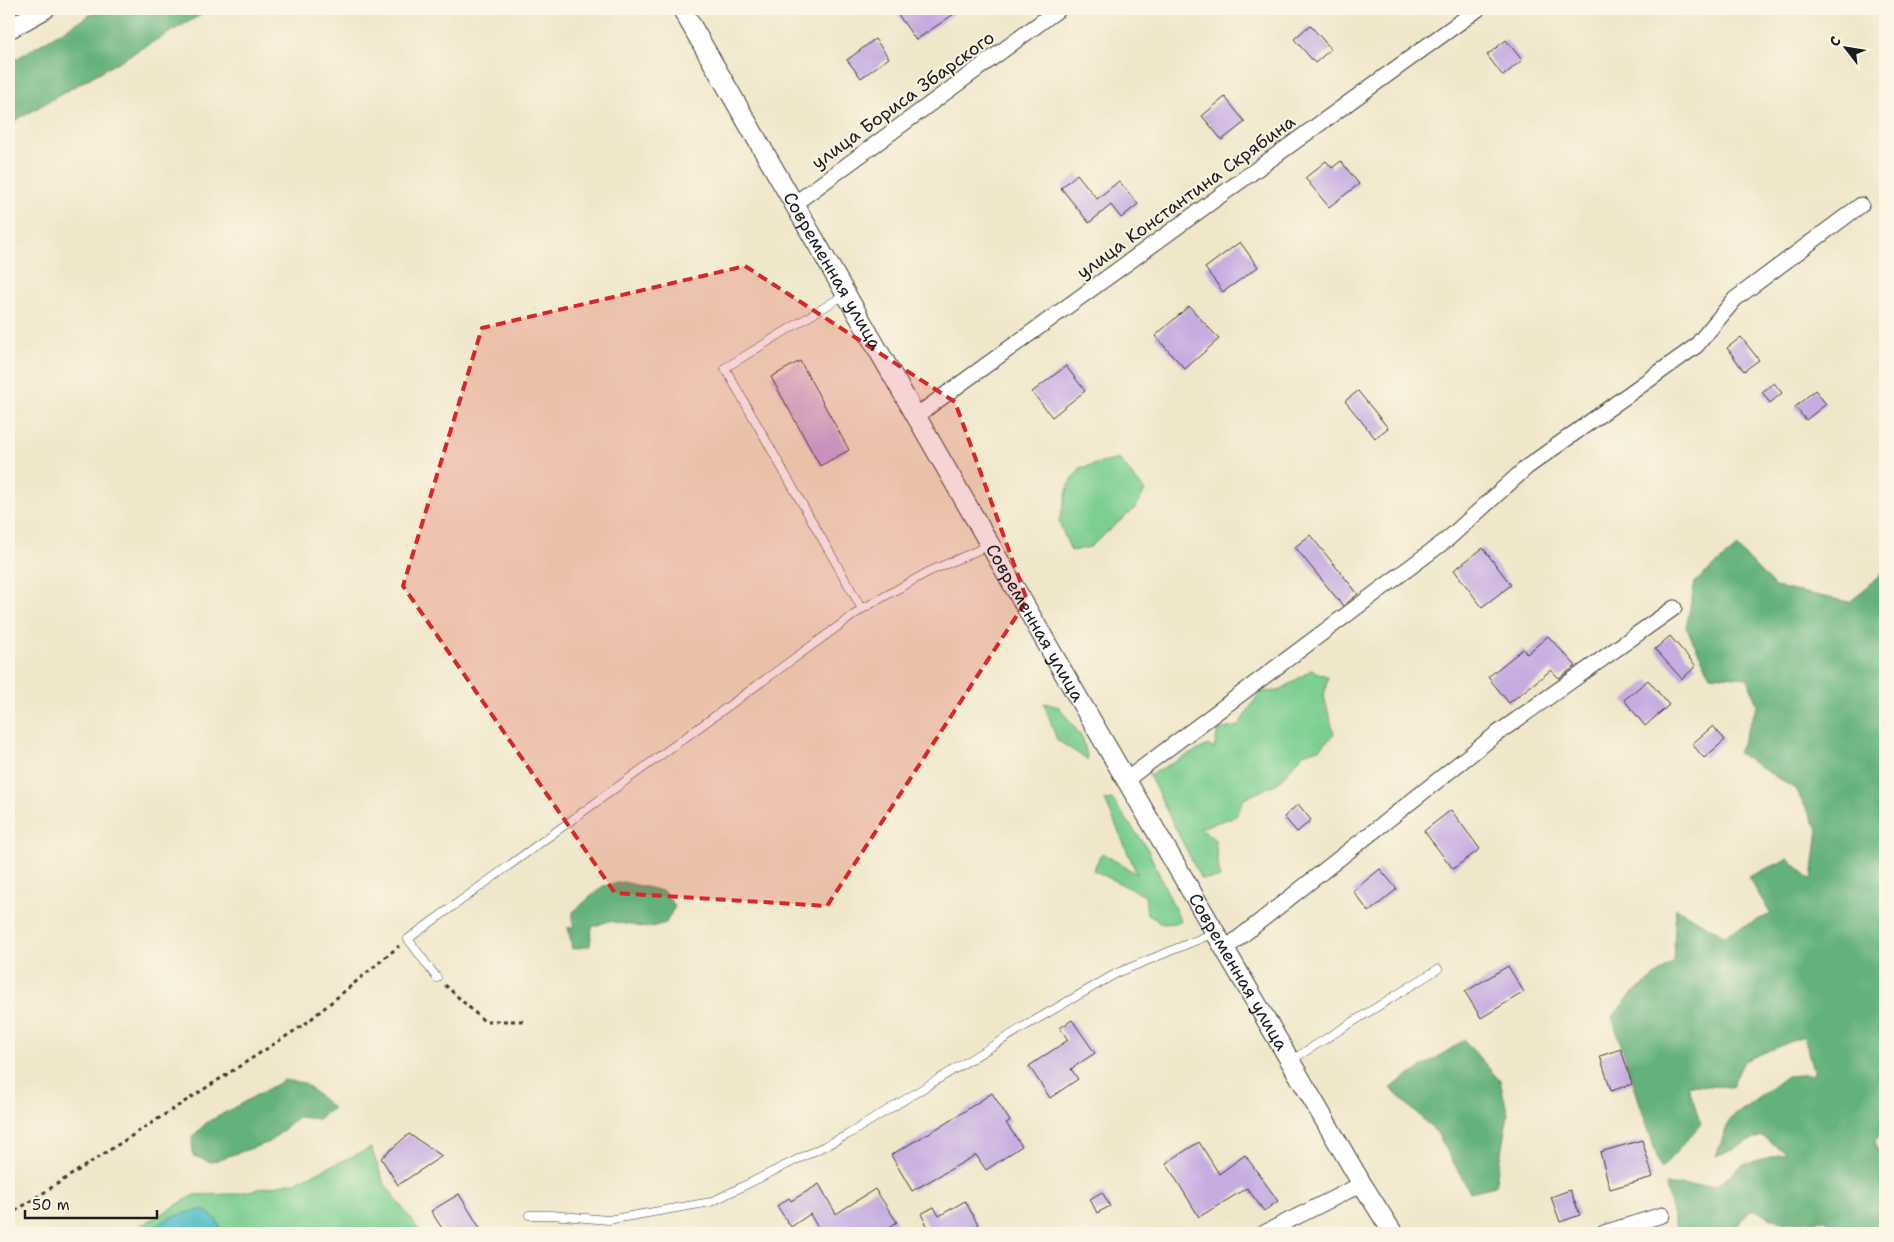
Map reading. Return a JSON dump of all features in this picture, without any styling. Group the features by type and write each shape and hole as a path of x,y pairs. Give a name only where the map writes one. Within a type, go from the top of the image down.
{"street":[{"path":"9,29 45,9"},
{"name":"Современная улица","path":"682,9 1126,780 1362,1184 1393,1233"},
{"name":"улица Бориса Збарского","path":"794,204 1059,9"},
{"name":"улица Константина Скрябина","path":"916,416 1478,9"},
{"path":"1126,780 1450,538 1527,467 1696,346 1735,299 1861,205"},
{"path":"1225,949 1495,735 1674,608"},
{"path":"1264,1233 1362,1184"},
{"path":"1604,1233 1662,1215"}],"lane":[{"path":"846,294 725,368 862,609"},
{"path":"437,978 408,938 862,609 928,572 990,545"},
{"path":"529,1215 551,1214 608,1220 711,1202 847,1135 1025,1026 1117,974 1215,932"},
{"path":"1290,1061 1438,969"}],"path":[{"path":"9,1214 306,1024 408,938"},
{"path":"437,978 484,1021 525,1021"}],"highlighted area":[{"path":"745,266 955,402 1027,600 827,906 615,893 403,586 482,328"}],"green space":[{"path":"100,9 211,9 9,124 9,63"},
{"path":"1119,459 1145,491 1135,508 1090,547 1071,551 1059,522 1069,484 1080,468"},
{"path":"1737,547 1775,587 1850,602 1885,571 1885,1128 1875,1141 1885,1166 1885,1206 1874,1233 1831,1233 1827,1220 1784,1223 1752,1209 1734,1229 1739,1233 1677,1233 1666,1185 1715,1186 1744,1164 1786,1153 1762,1136 1716,1156 1730,1119 1787,1076 1814,1074 1804,1036 1744,1061 1732,1087 1688,1085 1701,1124 1661,1169 1612,1017 1630,996 1673,962 1676,908 1723,935 1771,914 1748,877 1788,859 1812,880 1818,829 1795,789 1738,753 1757,706 1748,678 1710,675 1686,627 1695,582"},
{"path":"1311,670 1328,677 1324,696 1334,734 1321,748 1303,754 1279,782 1244,799 1236,816 1200,828 1215,840 1220,878 1201,879 1149,775 1208,745 1214,749 1218,730 1238,726 1260,692 1279,691"},
{"path":"1044,703 1059,707 1083,739 1088,760 1057,740"},
{"path":"1112,799 1147,848 1181,922 1163,924 1147,914 1145,896 1093,870 1102,853 1137,874 1105,800"},
{"path":"623,882 663,891 675,906 666,923 647,928 609,921 592,927 590,946 572,949 568,927 573,929 573,912 603,886"},
{"path":"1464,1040 1500,1081 1508,1114 1495,1186 1470,1192 1437,1133 1390,1088"},
{"path":"284,1080 304,1083 333,1108 318,1119 298,1117 270,1142 211,1162 193,1156 192,1137 206,1123"},
{"path":"371,1148 384,1183 421,1233 223,1233 152,1230 150,1233 128,1233 194,1195 234,1194 298,1181"}],"water":[{"path":"204,1210 216,1219 223,1233 150,1233 161,1223 174,1216"}],"building":[{"path":"894,9 961,9 916,40"},
{"path":"1310,25 1331,49 1315,63 1294,39"},
{"path":"875,39 889,58 861,78 847,60"},
{"path":"1506,40 1522,60 1503,76 1487,55"},
{"path":"1225,97 1245,122 1222,140 1202,116"},
{"path":"1326,161 1332,168 1341,161 1359,184 1329,207 1305,178"},
{"path":"1077,174 1097,199 1119,181 1138,204 1121,218 1111,205 1089,223 1061,188"},
{"path":"1240,242 1258,267 1223,292 1205,268"},
{"path":"1189,306 1219,339 1185,369 1155,336"},
{"path":"1741,337 1759,360 1744,371 1727,348"},
{"path":"800,361 849,450 820,466 771,377"},
{"path":"1066,366 1085,391 1052,417 1032,392"},
{"path":"1774,383 1782,393 1770,403 1762,392"},
{"path":"1815,390 1826,404 1806,420 1795,407"},
{"path":"1358,391 1388,428 1375,438 1345,401"},
{"path":"1310,535 1358,594 1343,606 1295,547"},
{"path":"1483,548 1511,585 1482,607 1454,570"},
{"path":"1548,636 1576,666 1559,678 1551,670 1509,703 1488,677 1523,649 1527,654"},
{"path":"1670,636 1696,666 1682,679 1655,649"},
{"path":"1648,680 1669,705 1645,726 1624,700"},
{"path":"1713,726 1725,740 1704,758 1692,744"},
{"path":"1298,804 1311,820 1297,832 1284,817"},
{"path":"1451,810 1480,849 1453,869 1424,831"},
{"path":"1380,869 1397,889 1369,912 1353,891"},
{"path":"1508,966 1524,992 1481,1018 1465,992"},
{"path":"1072,1020 1095,1053 1071,1069 1078,1079 1050,1098 1029,1066 1068,1040 1060,1028"},
{"path":"1621,1049 1632,1084 1611,1091 1600,1056"},
{"path":"992,1093 1010,1121 1006,1123 1022,1146 986,1170 976,1155 912,1191 891,1155 948,1122"},
{"path":"409,1134 442,1156 398,1185 381,1158"},
{"path":"1642,1140 1653,1177 1610,1189 1600,1152"},
{"path":"1199,1142 1219,1174 1245,1155 1278,1201 1264,1211 1247,1188 1199,1217 1166,1163"},
{"path":"819,1184 836,1214 875,1189 897,1222 880,1233 821,1233 810,1214 791,1227 777,1206 789,1198 791,1201"},
{"path":"1570,1190 1580,1215 1560,1222 1551,1197"},
{"path":"1102,1192 1110,1206 1097,1213 1090,1199"},
{"path":"459,1194 483,1233 445,1233 431,1211"},
{"path":"965,1201 979,1226 965,1233 931,1233 921,1214 934,1207 939,1216"}]}
